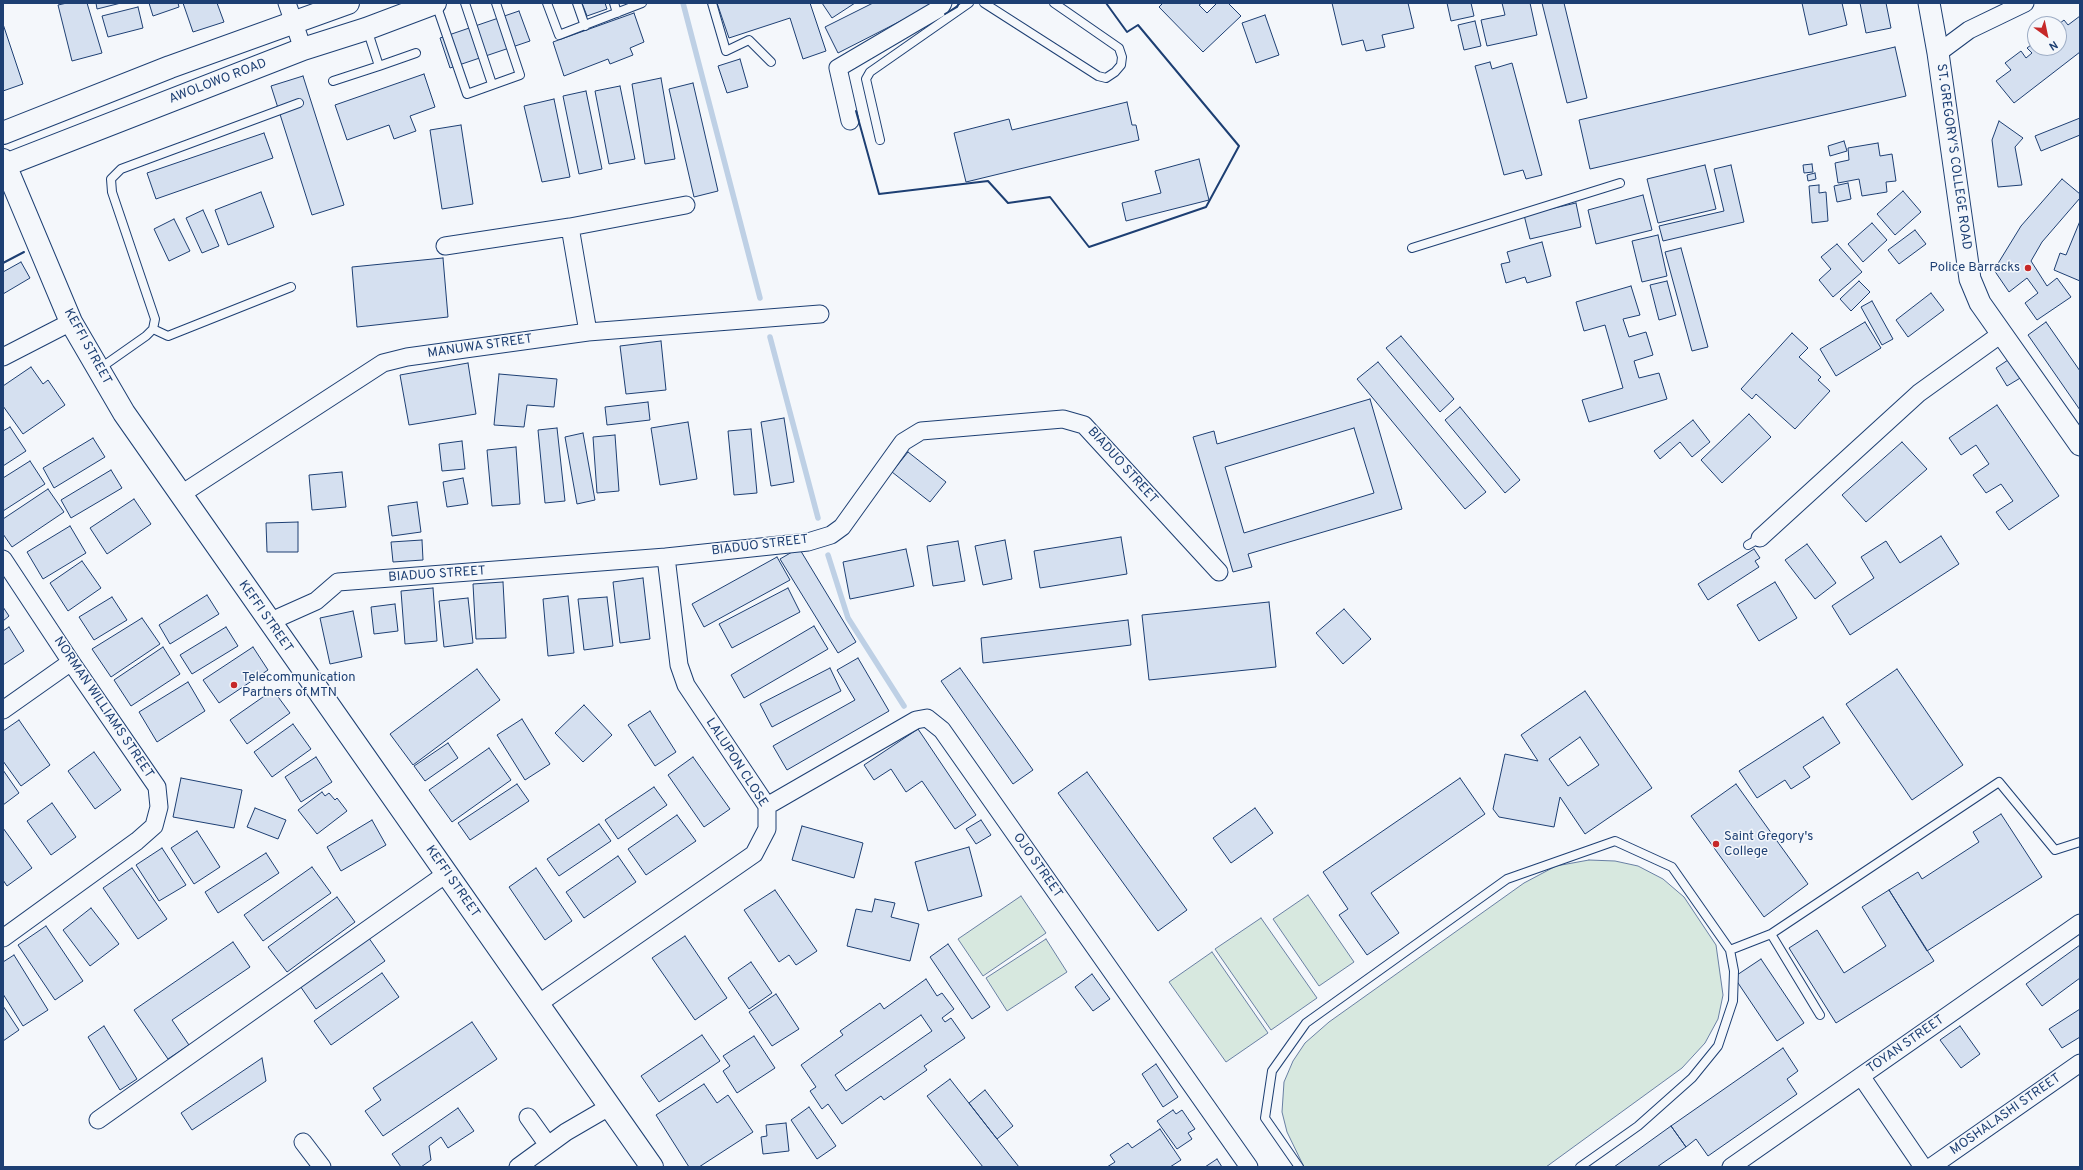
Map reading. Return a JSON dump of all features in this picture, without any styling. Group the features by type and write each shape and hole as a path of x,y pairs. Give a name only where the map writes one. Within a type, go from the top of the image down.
{"main road":[{"path":"3,133 170,67 291,12 348,3"},
{"name":"AWOLOWO ROAD","path":"4,164 303,49 366,29 435,3"},
{"name":"KEFFI STREET","path":"4,164 71,322 124,413 180,496 652,1167"}],"street":[{"path":"850,121 838,68 940,8 943,3"},
{"name":"ST. GREGORY'S COLLEGE ROAD","path":"1928,3 1938,53 1970,279 1980,303 2080,446"},
{"path":"1938,53 1969,30 2024,3"},
{"path":"291,12 303,49"},
{"path":"445,246 570,227 686,205"},
{"path":"570,227 588,332"},
{"name":"MANUWA STREET","path":"180,496 382,363 407,357 588,332 820,314"},
{"path":"3,358 71,322"},
{"path":"1754,541 1919,393 2002,334"},
{"name":"BIADUO STREET","path":"269,622 316,601 338,582 666,557 808,542 831,535 842,527 903,442 921,430 1063,419 1084,424 1219,572"},
{"name":"LALUPON CLOSE","path":"538,1004 754,854 767,829 767,806 686,685 678,665 666,557"},
{"name":"NORMAN WILLIAMS STREET","path":"3,559 71,662 157,787 159,807 154,826 138,841 3,938"},
{"path":"3,710 71,662"},
{"name":"OJO STREET","path":"767,806 916,720 928,718 942,730 1249,1167"},
{"path":"98,1120 446,874"},
{"name":"TOYAN STREET","path":"1731,1167 2080,923"},
{"name":"MOSHALASHI STREET","path":"1931,1167 2080,1063"},
{"path":"1861,1076 1923,1167"},
{"path":"518,1167 566,1132 609,1107"},
{"path":"528,1117 548,1145"},
{"path":"303,1142 322,1167"}],"lane":[{"path":"435,3 467,94 520,75 496,3"},
{"path":"465,3 492,84"},
{"path":"547,3 559,35 642,3"},
{"path":"577,3 585,26"},
{"path":"614,3 617,13"},
{"path":"712,3 726,51 749,40 771,62"},
{"path":"880,140 866,79 870,72 969,3"},
{"path":"984,3 1098,76 1106,78 1115,72 1121,65 1122,57 1119,48 1054,3"},
{"path":"366,29 379,66"},
{"path":"332,82 416,53"},
{"path":"98,369 146,336 153,329 155,319 112,192 111,179 121,169 299,103"},
{"path":"1412,248 1620,183"},
{"path":"153,329 168,336 291,287"},
{"path":"1730,950 1770,934 1999,782 2055,850 2080,842"},
{"path":"1298,1167 1265,1118 1272,1071 1306,1023 1507,879 1615,841 1672,867 1730,950 1734,971 1733,1002 1718,1046 1692,1078 1638,1126 1580,1167"},
{"path":"1770,934 1820,1015"}],"shaded area":[{"path":"1589,860 1615,861 1638,866 1663,879 1684,897 1716,945 1723,995 1718,1019 1705,1043 1682,1068 1546,1167 1304,1167 1287,1132 1282,1112 1284,1082 1293,1061 1305,1043 1329,1022 1524,883 1556,866"},
{"path":"1308,895 1354,962 1319,986 1273,919"},
{"path":"1021,896 1046,933 983,976 958,939"},
{"path":"1261,918 1317,998 1271,1030 1215,949"},
{"path":"1046,939 1067,972 1007,1011 986,978"},
{"path":"1212,952 1268,1033 1226,1062 1169,982"}],"building":[{"path":"67,3 87,3 102,53 72,61 58,5"},
{"path":"96,3 121,3 97,9"},
{"path":"149,3 178,3 179,7 153,16"},
{"path":"183,3 217,3 224,22 193,32"},
{"path":"582,3 605,3 607,9 587,16"},
{"path":"717,3 810,3 826,51 803,59 790,18 729,38"},
{"path":"822,3 855,3 832,18"},
{"path":"873,3 934,4 838,53 825,27"},
{"path":"1163,3 1202,3 1199,5 1207,13 1217,3 1228,3 1241,16 1203,52 1159,7"},
{"path":"1332,3 1408,3 1414,28 1382,35 1385,47 1366,51 1363,40 1342,45"},
{"path":"1447,3 1471,3 1474,16 1451,21"},
{"path":"1502,3 1530,3 1537,35 1487,46 1481,20 1505,15"},
{"path":"1542,3 1564,3 1587,98 1567,103"},
{"path":"1802,3 1842,3 1847,25 1809,35"},
{"path":"1860,3 1886,3 1891,28 1866,33"},
{"path":"138,7 143,28 108,37 102,16"},
{"path":"519,11 530,41 450,68 440,38"},
{"path":"634,13 644,42 630,48 633,55 610,64 608,59 564,76 553,42"},
{"path":"1265,15 1279,55 1256,63 1242,23"},
{"path":"2080,16 2080,52 2014,103 1996,81 2011,70 2005,63 2021,51 2026,58 2028,56 2067,56 2067,24 2068,25"},
{"path":"1475,21 1481,46 1464,50 1458,25"},
{"path":"3,24 23,84 3,91"},
{"path":"1895,47 1906,96 1590,169 1579,120"},
{"path":"740,59 748,87 727,93 718,66"},
{"path":"1490,62 1492,69 1512,63 1542,175 1526,179 1523,170 1504,175 1475,66"},
{"path":"424,74 435,107 410,116 416,131 394,139 389,125 347,140 335,105"},
{"path":"303,76 344,205 312,215 271,86"},
{"path":"661,78 675,159 645,164 632,84"},
{"path":"693,83 718,191 694,197 669,89"},
{"path":"620,86 635,159 609,164 595,91"},
{"path":"586,91 602,169 579,174 563,96"},
{"path":"554,99 570,177 542,182 524,106"},
{"path":"1127,102 1132,125 1136,125 1139,140 966,182 954,133 1009,119 1012,130"},
{"path":"2080,118 2080,135 2041,151 2035,136"},
{"path":"1999,121 2023,138 2015,147 2022,185 1998,187 1992,140"},
{"path":"461,125 473,204 442,209 430,130"},
{"path":"264,133 273,158 156,199 147,173"},
{"path":"1844,141 1847,151 1830,156 1828,146"},
{"path":"1878,143 1880,156 1892,154 1896,181 1886,182 1887,192 1862,196 1859,179 1838,183 1835,163 1849,160 1848,148"},
{"path":"1199,159 1209,200 1126,221 1122,203 1161,193 1155,171"},
{"path":"1812,164 1813,172 1804,173 1803,165"},
{"path":"1705,165 1716,209 1658,223 1647,179"},
{"path":"1731,165 1744,222 1663,241 1659,226 1724,211 1714,169"},
{"path":"1815,173 1816,179 1808,181 1807,175"},
{"path":"2062,179 2080,194 2080,198 2042,242 2031,261 2047,286 2057,278 2071,297 2037,320 2025,303 2038,293 2027,278 2009,292 1994,270 2021,226"},
{"path":"1848,183 1851,199 1837,202 1834,186"},
{"path":"1819,185 1819,193 1826,192 1828,221 1812,223 1809,186"},
{"path":"1903,191 1921,212 1895,235 1877,214"},
{"path":"261,192 274,227 228,245 215,210"},
{"path":"1643,195 1652,230 1596,244 1588,210"},
{"path":"1576,203 1581,227 1530,239 1524,215"},
{"path":"203,210 219,246 202,253 186,218"},
{"path":"174,219 190,251 169,261 154,229"},
{"path":"2080,221 2080,281 2054,270 2060,253 2066,255"},
{"path":"1872,223 1887,240 1863,262 1848,244"},
{"path":"1915,230 1926,244 1899,264 1888,250"},
{"path":"1658,235 1667,276 1642,282 1632,241"},
{"path":"1542,242 1551,276 1527,283 1525,277 1506,283 1501,264 1510,262 1507,252"},
{"path":"1837,244 1862,272 1833,297 1819,280 1831,269 1821,257"},
{"path":"1681,248 1708,347 1692,351 1665,252"},
{"path":"443,258 448,317 357,327 352,267"},
{"path":"21,262 30,278 3,294 3,272"},
{"path":"1667,281 1676,315 1659,320 1650,285"},
{"path":"1859,281 1870,292 1851,311 1840,299"},
{"path":"1631,286 1640,315 1623,319 1629,337 1646,332 1653,355 1634,361 1639,378 1659,373 1667,399 1589,422 1582,400 1623,388 1605,325 1584,331 1576,302"},
{"path":"1931,293 1944,310 1908,337 1896,320"},
{"path":"1872,301 1893,339 1882,345 1861,307"},
{"path":"1865,322 1881,348 1836,376 1820,349"},
{"path":"2046,322 2080,371 2080,410 2028,335"},
{"path":"1792,333 1808,348 1799,357 1821,377 1818,380 1830,391 1795,429 1756,394 1752,399 1741,389"},
{"path":"1401,336 1454,399 1440,412 1386,348"},
{"path":"661,341 666,390 626,394 620,346"},
{"path":"2011,358 2022,377 2007,386 1996,368"},
{"path":"1378,362 1486,492 1465,509 1357,379"},
{"path":"468,363 476,414 409,425 400,375"},
{"path":"31,367 43,384 48,380 65,405 23,434 3,406 3,386"},
{"path":"499,374 557,379 554,407 527,405 524,427 494,425"},
{"path":"1370,399 1402,509 1248,554 1252,567 1233,572 1193,437 1214,431 1217,444","holes":["1354,428 1374,493 1244,533 1225,467"]},
{"path":"648,402 650,420 607,425 605,407"},
{"path":"1997,405 2059,496 2009,530 1996,512 2013,501 2001,484 1986,493 1973,475 1989,464 1976,445 1961,455 1949,438"},
{"path":"1460,407 1520,480 1505,493 1445,420"},
{"path":"1749,414 1771,437 1722,483 1701,460"},
{"path":"784,418 794,482 771,486 761,422"},
{"path":"1693,420 1710,442 1692,457 1680,442 1660,459 1654,451"},
{"path":"688,422 697,479 660,485 651,428"},
{"path":"10,427 26,451 3,466 3,431"},
{"path":"557,428 565,501 545,503 538,430"},
{"path":"751,429 757,493 734,495 728,431"},
{"path":"583,433 595,500 577,504 565,437"},
{"path":"615,435 619,491 597,493 593,437"},
{"path":"93,438 105,457 54,488 43,468"},
{"path":"462,441 465,469 442,471 439,444"},
{"path":"1902,442 1927,469 1866,522 1842,495"},
{"path":"516,447 520,504 492,506 487,450"},
{"path":"908,452 946,482 930,502 892,472"},
{"path":"30,461 45,484 3,511 3,478"},
{"path":"111,470 122,488 71,518 61,500"},
{"path":"342,472 346,507 312,510 309,475"},
{"path":"463,478 468,504 447,507 443,482"},
{"path":"48,489 64,512 12,547 3,534 3,519"},
{"path":"134,499 151,524 107,554 90,528"},
{"path":"417,502 421,532 392,536 388,506"},
{"path":"298,522 298,552 267,552 266,523"},
{"path":"70,526 86,553 43,579 27,552"},
{"path":"1941,536 1959,564 1850,635 1832,606 1874,578 1861,557 1886,541 1900,563"},
{"path":"1121,537 1127,574 1040,588 1034,551"},
{"path":"422,540 423,560 393,562 391,542"},
{"path":"1005,540 1012,579 983,585 975,546"},
{"path":"958,541 965,581 933,586 927,546"},
{"path":"1807,544 1836,583 1815,599 1785,560"},
{"path":"799,548 856,642 838,653 780,559"},
{"path":"906,549 914,586 850,599 843,562"},
{"path":"1754,549 1760,558 1755,561 1759,567 1708,600 1698,584"},
{"path":"777,557 790,580 704,627 692,604"},
{"path":"82,561 101,588 68,611 50,583"},
{"path":"643,578 650,639 620,643 613,582"},
{"path":"503,582 506,638 476,639 473,584"},
{"path":"1775,582 1797,618 1759,641 1737,605"},
{"path":"433,588 437,641 405,644 401,591"},
{"path":"788,588 800,612 732,648 719,624"},
{"path":"207,595 219,614 170,644 159,625"},
{"path":"568,596 574,653 548,656 543,599"},
{"path":"112,597 127,620 94,640 79,617"},
{"path":"607,597 613,646 584,650 578,599"},
{"path":"468,598 473,643 444,647 439,601"},
{"path":"1269,602 1276,667 1149,680 1142,615"},
{"path":"395,604 398,631 374,634 371,607"},
{"path":"3,607 9,616 3,621"},
{"path":"1344,609 1371,639 1343,664 1316,633"},
{"path":"353,611 362,657 330,664 320,618"},
{"path":"142,618 160,644 111,677 92,649"},
{"path":"1128,620 1131,645 983,663 981,638"},
{"path":"814,626 828,649 744,698 731,675"},
{"path":"9,627 24,651 3,665 3,631"},
{"path":"226,627 238,646 192,674 180,655"},
{"path":"163,647 180,674 131,706 114,680"},
{"path":"253,647 268,670 219,703 203,680"},
{"path":"858,658 889,711 787,770 773,746 855,700 837,670"},
{"path":"830,668 841,691 772,727 760,704"},
{"path":"960,668 1033,770 1013,784 941,681"},
{"path":"477,669 500,700 413,765 390,734"},
{"path":"1897,669 1963,765 1912,800 1846,704"},
{"path":"188,682 205,711 157,742 139,712"},
{"path":"273,690 290,713 247,744 230,720"},
{"path":"1585,691 1652,788 1585,834 1560,797 1554,827 1499,817 1493,809 1505,754 1538,761 1521,735","holes":["1580,737 1599,765 1568,786 1549,759"]},
{"path":"584,705 612,735 583,762 555,733"},
{"path":"650,711 676,752 655,766 628,725"},
{"path":"1823,717 1840,743 1803,767 1810,777 1791,789 1785,780 1757,798 1739,771"},
{"path":"522,719 550,764 525,780 497,735"},
{"path":"19,720 50,765 21,786 3,761 3,731"},
{"path":"293,724 311,749 272,777 254,752"},
{"path":"918,729 976,815 955,829 922,781 906,792 891,769 874,780 864,765"},
{"path":"448,743 458,758 425,781 414,766"},
{"path":"489,748 511,780 452,822 429,790"},
{"path":"94,752 121,790 95,809 68,771"},
{"path":"316,757 332,782 301,802 285,777"},
{"path":"693,757 730,809 704,827 668,775"},
{"path":"3,770 19,793 3,805"},
{"path":"1087,772 1187,910 1158,931 1058,793"},
{"path":"181,778 242,790 234,828 173,817"},
{"path":"1460,778 1485,814 1371,893 1399,933 1367,955 1339,915 1348,909 1323,872"},
{"path":"517,784 529,801 470,840 458,823"},
{"path":"1736,784 1808,884 1764,917 1691,816"},
{"path":"654,787 667,805 618,839 605,820"},
{"path":"322,792 325,796 329,793 335,800 337,798 347,811 317,834 298,810"},
{"path":"52,803 76,837 51,855 27,821"},
{"path":"255,808 286,820 278,839 247,827"},
{"path":"1255,808 1273,833 1231,863 1213,838"},
{"path":"2001,814 2042,877 1927,951 1889,890 1918,872 1922,879 1979,842 1973,832"},
{"path":"677,815 696,841 646,875 628,849"},
{"path":"372,820 386,845 341,871 327,847"},
{"path":"981,820 991,835 976,844 966,829"},
{"path":"599,824 611,841 559,876 547,859"},
{"path":"802,826 863,843 854,878 792,860"},
{"path":"3,828 32,868 7,886 3,880"},
{"path":"197,831 220,867 194,884 171,848"},
{"path":"969,847 982,896 928,911 915,862"},
{"path":"162,848 186,885 159,901 136,865"},
{"path":"266,853 279,873 218,913 205,892"},
{"path":"618,856 636,882 584,918 566,892"},
{"path":"312,867 331,893 263,941 244,915"},
{"path":"132,868 167,919 138,939 103,888"},
{"path":"536,868 572,921 545,940 509,887"},
{"path":"775,890 817,951 796,965 789,955 779,962 744,910"},
{"path":"1889,890 1934,961 1836,1023 1789,948 1817,930 1844,973 1886,946 1862,907"},
{"path":"337,897 355,922 287,972 268,947"},
{"path":"875,899 895,903 891,917 919,924 910,961 847,946 856,909 872,912"},
{"path":"91,908 119,944 90,966 63,930"},
{"path":"46,926 83,981 55,1000 18,945"},
{"path":"366,934 385,961 316,1009 298,983"},
{"path":"685,936 727,998 695,1020 652,958"},
{"path":"233,942 250,967 172,1020 189,1045 168,1059 134,1010"},
{"path":"948,944 990,1007 972,1019 930,957"},
{"path":"2080,945 2080,978 2042,1006 2026,984"},
{"path":"14,955 48,1010 23,1026 3,994 3,962"},
{"path":"1761,959 1804,1023 1777,1041 1734,977"},
{"path":"751,962 772,993 749,1009 728,978"},
{"path":"382,973 399,997 331,1045 314,1021"},
{"path":"1092,974 1110,999 1093,1011 1075,987"},
{"path":"926,979 937,996 942,993 954,1009 942,1018 945,1022 951,1018 965,1038 924,1066 927,1070 884,1100 881,1096 842,1124 828,1104 822,1109 810,1091 816,1087 801,1065 843,1035 840,1031 880,1003 884,1009","holes":["921,1015 932,1031 846,1091 835,1075"]},
{"path":"776,994 799,1029 772,1046 749,1012"},
{"path":"3,1006 19,1030 3,1041"},
{"path":"2080,1009 2080,1037 2062,1048 2049,1029"},
{"path":"472,1022 497,1059 383,1136 365,1111 381,1100 373,1088"},
{"path":"104,1026 137,1079 120,1090 88,1037"},
{"path":"1960,1026 1980,1054 1961,1068 1940,1040"},
{"path":"702,1035 720,1061 659,1102 641,1076"},
{"path":"754,1036 775,1068 737,1093 723,1071 730,1066 723,1056"},
{"path":"1783,1048 1798,1071 1787,1079 1797,1094 1708,1156 1696,1139 1686,1147 1671,1126"},
{"path":"262,1058 266,1081 192,1130 181,1113"},
{"path":"1156,1064 1178,1097 1163,1107 1142,1074"},
{"path":"950,1079 1019,1167 983,1167 927,1096"},
{"path":"704,1084 717,1103 728,1095 753,1132 699,1167 689,1167 656,1115"},
{"path":"985,1090 1013,1126 997,1139 969,1103"},
{"path":"809,1107 836,1146 817,1159 791,1120"},
{"path":"458,1108 474,1131 448,1148 441,1137 429,1146 431,1160 421,1167 401,1167 392,1154"},
{"path":"1173,1110 1176,1114 1182,1110 1195,1129 1188,1133 1192,1139 1177,1149 1157,1121"},
{"path":"786,1123 789,1151 763,1154 761,1137 767,1136 766,1125"},
{"path":"1671,1126 1686,1147 1657,1167 1614,1167"},
{"path":"1160,1129 1181,1160 1170,1167 1107,1167 1115,1162 1110,1155 1128,1143 1132,1148"},
{"path":"1217,1159 1222,1167 1205,1167"}],"waterway":[{"path":"683,3 760,298"},
{"path":"770,337 818,518"},
{"path":"828,555 848,618 904,706"}],"wall":[{"path":"945,14 957,7 959,3"},
{"path":"856,111 879,194 988,181 1008,203 1050,197 1089,247 1206,207 1239,146 1138,25 1127,32 1106,3"},
{"path":"3,263 24,252"}],"place":[{"name":"Police Barracks","path":"2028,268"},
{"name":"Telecommunication Partners of MTN","path":"234,685"},
{"name":"Saint Gregory's College","path":"1716,844"}]}
